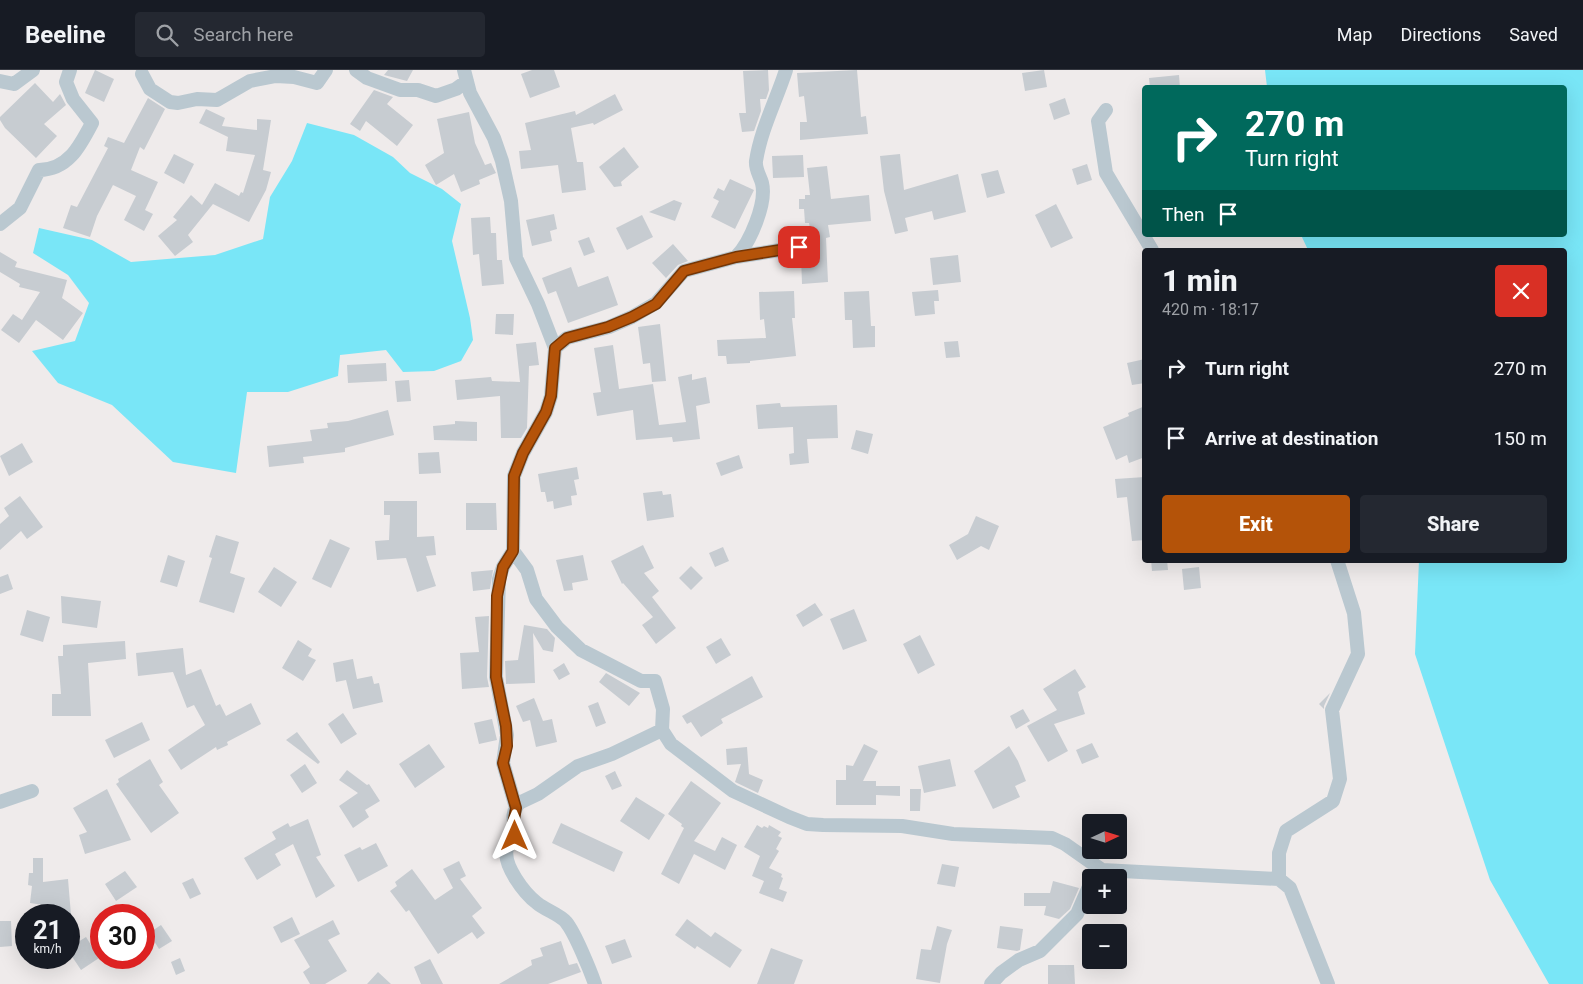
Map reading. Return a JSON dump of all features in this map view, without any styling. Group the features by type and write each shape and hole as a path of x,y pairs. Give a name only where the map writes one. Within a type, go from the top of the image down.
{"street":[{"path":"0,82 14,84 33,70"},
{"path":"0,224 20,208 39,170 53,170 78,150 92,123 73,99 66,82 70,70"},
{"path":"142,74 150,89 170,102 178,103 197,99 217,100 250,81 276,76 294,77 317,83 326,70"},
{"path":"356,70 367,78 400,90 418,90 436,96 464,83 494,138 502,161 511,201 516,258 538,304 555,348 551,396 546,412 523,453 514,476 513,551 503,567 499,579 496,677 507,735 503,763 516,808 513,825 515,836 507,848 506,854 511,870 525,892 537,903 565,922 589,965 595,984"},
{"path":"736,257 748,243 761,206 762,184 755,164 760,142 786,70"},
{"path":"1106,110 1098,121 1106,173 1142,233"},
{"path":"1144,237 1151,248"},
{"path":"555,348 567,338 608,327 656,304 684,271 736,257 799,247"},
{"path":"513,551 527,570 536,599 557,627 581,650 640,681 655,681 663,709 662,730 679,752 733,791 807,824 902,826 953,834 1052,838 1065,844 1093,869"},
{"path":"1280,879 1279,853 1286,831 1333,800 1340,779 1332,710 1358,654 1354,613 1338,563"},
{"path":"516,808 520,803 538,794 578,766 612,754 662,730"},
{"path":"0,802 32,791"},
{"path":"1127,875 1280,879 1290,888 1328,984"},
{"path":"991,984 1001,972 1040,951 1077,914 1082,903"}],"water":[{"path":"1265,70 1583,70 1583,984 1549,984 1490,880 1415,654 1419,563 1567,563 1567,248 1307,248 1302,237 1567,237 1567,85 1267,85"},
{"path":"307,123 354,135 393,157 410,173 442,189 461,204 452,241 470,318 473,340 461,361 434,371 403,372 386,350 340,355 338,376 288,392 247,392 236,473 173,462 112,405 58,383 32,351 75,341 89,303 68,275 33,253 39,228 92,240 131,262 215,255 263,239 270,197 292,161"}],"building":[{"path":"95,70 114,79 104,102 85,93"},
{"path":"388,70 413,70 407,81 384,75"},
{"path":"532,70 554,70 560,87 530,98 521,74"},
{"path":"768,70 769,90 766,99 760,99 761,111 754,131 742,132 739,113 746,113 743,71"},
{"path":"857,70 861,117 866,116 868,134 800,140 800,122 807,122 804,96 799,97 797,73"},
{"path":"1044,70 1047,87 1025,91 1022,73"},
{"path":"1179,75 1180,85 1150,85 1149,78"},
{"path":"35,83 53,102 60,94 66,105 44,124 57,136 36,158 5,128 0,120 0,117"},
{"path":"374,90 393,97 387,104 413,125 397,146 366,121 360,131 350,124"},
{"path":"615,94 623,110 594,125 593,123 571,128 577,162 583,162 586,190 562,193 558,165 521,169 519,151 531,150 525,123 575,111 576,115"},
{"path":"148,98 165,109 144,150 140,147 131,170 158,182 145,210 153,214 144,231 124,220 136,196 113,185 97,216 90,237 63,228 71,205 77,207 108,148 104,146 108,137 124,143"},
{"path":"1065,98 1070,114 1054,120 1049,104"},
{"path":"206,109 225,118 222,126 257,130 257,119 271,120 263,170 271,172 266,190 249,222 213,204 188,235 193,242 175,256 158,236 177,220 173,217 191,195 202,205 215,183 239,196 241,192 243,193 255,155 226,151 228,137 199,123"},
{"path":"469,112 475,143 485,165 491,163 496,173 479,180 480,184 461,192 454,174 436,185 425,165 444,153 437,119"},
{"path":"624,147 639,167 621,182 622,186 614,187 599,167"},
{"path":"174,154 194,164 184,184 164,173"},
{"path":"900,154 904,190 958,174 966,212 934,220 932,211 905,218 908,231 895,234 884,191 880,156"},
{"path":"803,155 804,177 773,178 772,156"},
{"path":"1087,164 1092,180 1077,185 1072,169"},
{"path":"827,166 831,199 869,195 871,221 828,225 830,237 826,238 828,282 802,284 801,256 814,252 809,223 805,223 804,209 799,209 799,199 805,199 805,195 810,195 807,168"},
{"path":"998,170 1005,193 987,198 981,174"},
{"path":"730,179 754,190 735,229 711,217 719,201 713,198 718,188 724,191"},
{"path":"674,200 682,203 675,221 649,212"},
{"path":"1056,204 1073,238 1051,248 1035,215"},
{"path":"554,214 557,229 550,231 552,241 532,246 526,220"},
{"path":"642,215 653,237 627,250 616,228"},
{"path":"490,217 491,233 496,233 497,260 502,260 504,284 482,286 479,254 473,255 471,218"},
{"path":"589,237 595,252 584,256 578,241"},
{"path":"673,244 688,261 678,265 666,278 652,263"},
{"path":"0,252 17,262 15,267 67,280 62,298 83,313 63,340 36,320 19,343 1,330 13,314 22,320 40,292 19,287 20,284 0,272"},
{"path":"958,255 961,282 933,285 930,258"},
{"path":"571,267 578,287 608,276 618,305 568,323 556,291 548,294 542,278"},
{"path":"938,290 939,301 934,301 935,314 915,316 912,292"},
{"path":"794,291 795,318 792,318 796,356 750,361 750,363 727,364 726,356 718,356 717,340 766,338 764,319 760,320 759,292"},
{"path":"869,291 871,326 875,326 875,347 853,348 852,320 845,320 844,292"},
{"path":"496,314 514,314 513,335 495,334"},
{"path":"660,324 666,381 652,382 650,363 643,364 638,327"},
{"path":"958,341 960,357 946,358 944,342"},
{"path":"536,342 539,365 529,366 527,428 521,438 501,438 500,396 457,400 455,380 491,377 492,381 520,382 516,344"},
{"path":"613,345 619,389 653,384 659,425 686,422 678,377 692,374 692,380 706,377 710,403 696,406 700,439 673,442 672,437 636,440 633,410 597,416 593,393 601,392 594,348"},
{"path":"1142,360 1142,383 1132,385 1127,363"},
{"path":"386,363 387,381 348,383 347,365"},
{"path":"409,380 411,401 397,402 395,381"},
{"path":"780,403 781,407 837,405 838,438 807,439 809,463 790,465 789,454 794,453 793,427 758,429 756,405"},
{"path":"1142,407 1142,458 1129,463 1127,455 1116,460 1103,427 1129,416 1128,413"},
{"path":"388,410 394,435 345,448 345,452 303,457 304,463 269,467 267,446 312,441 310,430 328,428 327,423 348,421"},
{"path":"455,421 477,422 477,441 434,440 433,426 455,424"},
{"path":"856,430 873,434 868,454 851,449"},
{"path":"22,443 33,462 9,476 0,456"},
{"path":"439,452 441,473 419,474 418,453"},
{"path":"739,455 743,468 721,476 716,463"},
{"path":"577,467 579,479 574,480 577,495 571,496 572,505 554,509 553,501 547,502 545,492 541,492 538,474"},
{"path":"1142,477 1142,540 1132,541 1127,497 1117,498 1115,479"},
{"path":"662,491 663,495 671,494 674,517 647,521 643,493"},
{"path":"20,496 43,527 27,539 21,531 0,550 0,524 9,516 4,508"},
{"path":"384,501 417,501 417,537 434,536 436,555 426,556 436,586 417,592 406,558 377,560 375,541 389,540 390,515 384,515"},
{"path":"466,503 496,503 497,530 466,530"},
{"path":"976,516 999,526 989,550 981,546 957,560 949,545 968,534"},
{"path":"216,535 239,542 230,573 245,578 234,613 199,602 212,558 209,557"},
{"path":"330,539 350,548 331,588 312,579"},
{"path":"643,545 654,568 644,573 659,591 652,597 676,628 656,644 642,625 653,617 622,584 611,561"},
{"path":"723,547 729,561 715,567 709,553"},
{"path":"168,555 185,561 177,587 160,582"},
{"path":"583,555 588,580 572,583 573,590 564,591 556,560"},
{"path":"1151,563 1167,563 1168,570 1152,571"},
{"path":"691,566 703,578 691,590 679,578"},
{"path":"274,567 297,582 281,607 258,592"},
{"path":"1199,567 1201,588 1184,590 1182,569"},
{"path":"493,570 490,589 473,591 471,572"},
{"path":"8,574 13,589 0,594 0,577"},
{"path":"61,596 101,601 97,628 62,623"},
{"path":"815,603 823,615 803,627 796,615"},
{"path":"854,609 867,641 843,650 830,619"},
{"path":"27,610 50,617 43,642 20,635"},
{"path":"489,616 487,677 489,687 462,689 460,653 479,652 475,617"},
{"path":"524,625 547,629 555,638 553,652 543,650 533,633 535,683 506,684 505,661 518,660"},
{"path":"920,635 935,665 918,674 903,644"},
{"path":"721,638 731,655 716,664 706,647"},
{"path":"298,640 312,649 308,656 316,660 303,681 282,668"},
{"path":"125,641 126,659 88,663 91,716 52,716 52,694 61,694 58,656 63,656 63,645"},
{"path":"183,648 186,675 201,669 216,706 220,704 226,716 251,703 261,724 227,742 228,745 217,750 216,747 181,770 168,750 205,725 194,705 187,708 173,672 138,676 136,653"},
{"path":"353,659 357,679 372,676 374,684 379,683 383,702 353,709 346,680 336,682 333,663"},
{"path":"564,663 570,674 559,680 553,670"},
{"path":"1075,669 1086,687 1078,692 1085,714 1054,724 1068,751 1048,762 1027,726 1057,710 1043,689"},
{"path":"606,673 640,693 629,706 599,682"},
{"path":"752,676 763,697 721,719 723,723 701,737 691,722 687,724 682,716"},
{"path":"1330,693 1324,706 1324,709 1319,704"},
{"path":"534,698 543,721 552,719 557,742 536,747 530,720 523,722 516,706"},
{"path":"598,702 606,723 596,727 588,706"},
{"path":"1023,709 1030,721 1016,729 1010,716"},
{"path":"343,713 357,734 341,744 328,724"},
{"path":"492,719 497,740 479,744 474,723"},
{"path":"142,722 150,740 114,758 105,740"},
{"path":"297,732 320,762 318,764 286,740"},
{"path":"1092,743 1099,757 1082,764 1076,750"},
{"path":"429,744 445,767 415,788 399,764"},
{"path":"864,744 878,751 863,781 876,781 876,786 900,786 900,796 876,795 876,805 836,805 836,780 846,780 846,765 853,766"},
{"path":"1009,746 1018,761 1026,781 1015,786 1020,797 993,809 974,771"},
{"path":"747,747 749,774 763,780 758,793 735,782 741,764 727,765 726,749"},
{"path":"150,759 163,782 159,785 179,813 151,833 116,784 119,782 118,779"},
{"path":"950,759 956,786 924,793 918,766"},
{"path":"305,764 317,783 302,793 290,775"},
{"path":"347,770 367,785 369,784 380,801 365,810 369,817 353,828 339,806 358,793 339,780"},
{"path":"615,771 622,786 612,790 605,776"},
{"path":"691,781 721,803 694,841 715,851 722,837 737,845 725,870 694,854 679,884 661,874 684,828 681,826 682,824 668,814"},
{"path":"107,789 131,840 85,854 79,835 87,832 73,808"},
{"path":"910,789 921,789 920,811 910,811"},
{"path":"636,797 665,815 649,840 620,821"},
{"path":"308,819 321,855 316,857 335,886 316,898 293,844 275,854 281,865 257,880 244,858 276,839 272,832 288,823 290,827"},
{"path":"561,823 623,852 614,872 552,843"},
{"path":"757,825 762,828 764,826 768,828 769,825 781,832 778,836 782,838 776,849 779,851 769,868 782,874 781,877 783,878 779,889 787,892 783,902 759,893 764,881 752,876 760,856 744,847"},
{"path":"376,843 388,866 358,882 344,855 360,847 362,850"},
{"path":"33,858 43,858 43,882 68,879 70,904 30,903 32,886 28,885 29,873 33,873"},
{"path":"459,861 466,876 460,879 482,908 472,916 485,933 477,939 472,932 438,954 409,910 406,912 390,891 397,886 395,882 412,869 435,900 453,888 443,869"},
{"path":"942,864 959,867 955,887 937,884"},
{"path":"125,871 137,887 116,901 105,884"},
{"path":"193,878 201,894 190,899 182,883"},
{"path":"1053,881 1079,888 1070,909 1059,919 1044,915 1046,906 1024,906 1024,893 1050,893"},
{"path":"292,917 300,934 281,943 273,927"},
{"path":"687,919 711,937 715,932 742,950 730,968 697,946 695,949 675,935"},
{"path":"333,920 340,934 328,940 347,971 325,984 310,984 303,972 310,967 294,940"},
{"path":"0,921 11,921 12,946 0,947"},
{"path":"161,925 172,941 159,949 155,943 155,929"},
{"path":"937,926 952,930 947,944 940,983 916,979 921,949 931,950"},
{"path":"1000,926 1023,929 1020,950 997,948"},
{"path":"86,937 90,943 90,964 81,970 80,941"},
{"path":"625,939 632,957 612,964 605,946"},
{"path":"561,941 569,965 577,963 581,972 548,984 499,984 532,965 531,960 543,956 540,948"},
{"path":"771,948 803,960 794,984 757,984"},
{"path":"180,958 185,971 176,975 171,962"},
{"path":"430,959 443,984 421,984 414,967"},
{"path":"1048,965 1074,965 1075,984 1048,984"},
{"path":"378,972 391,984 367,984"}],"route":[{"path":"515,836 513,817 516,808 503,763 507,746 507,735 496,677 497,596 503,567 513,551 512,486 514,476 517,465 546,412 554,383 555,348 567,338 608,327 656,304 669,286 684,271 736,257 799,247"}]}
